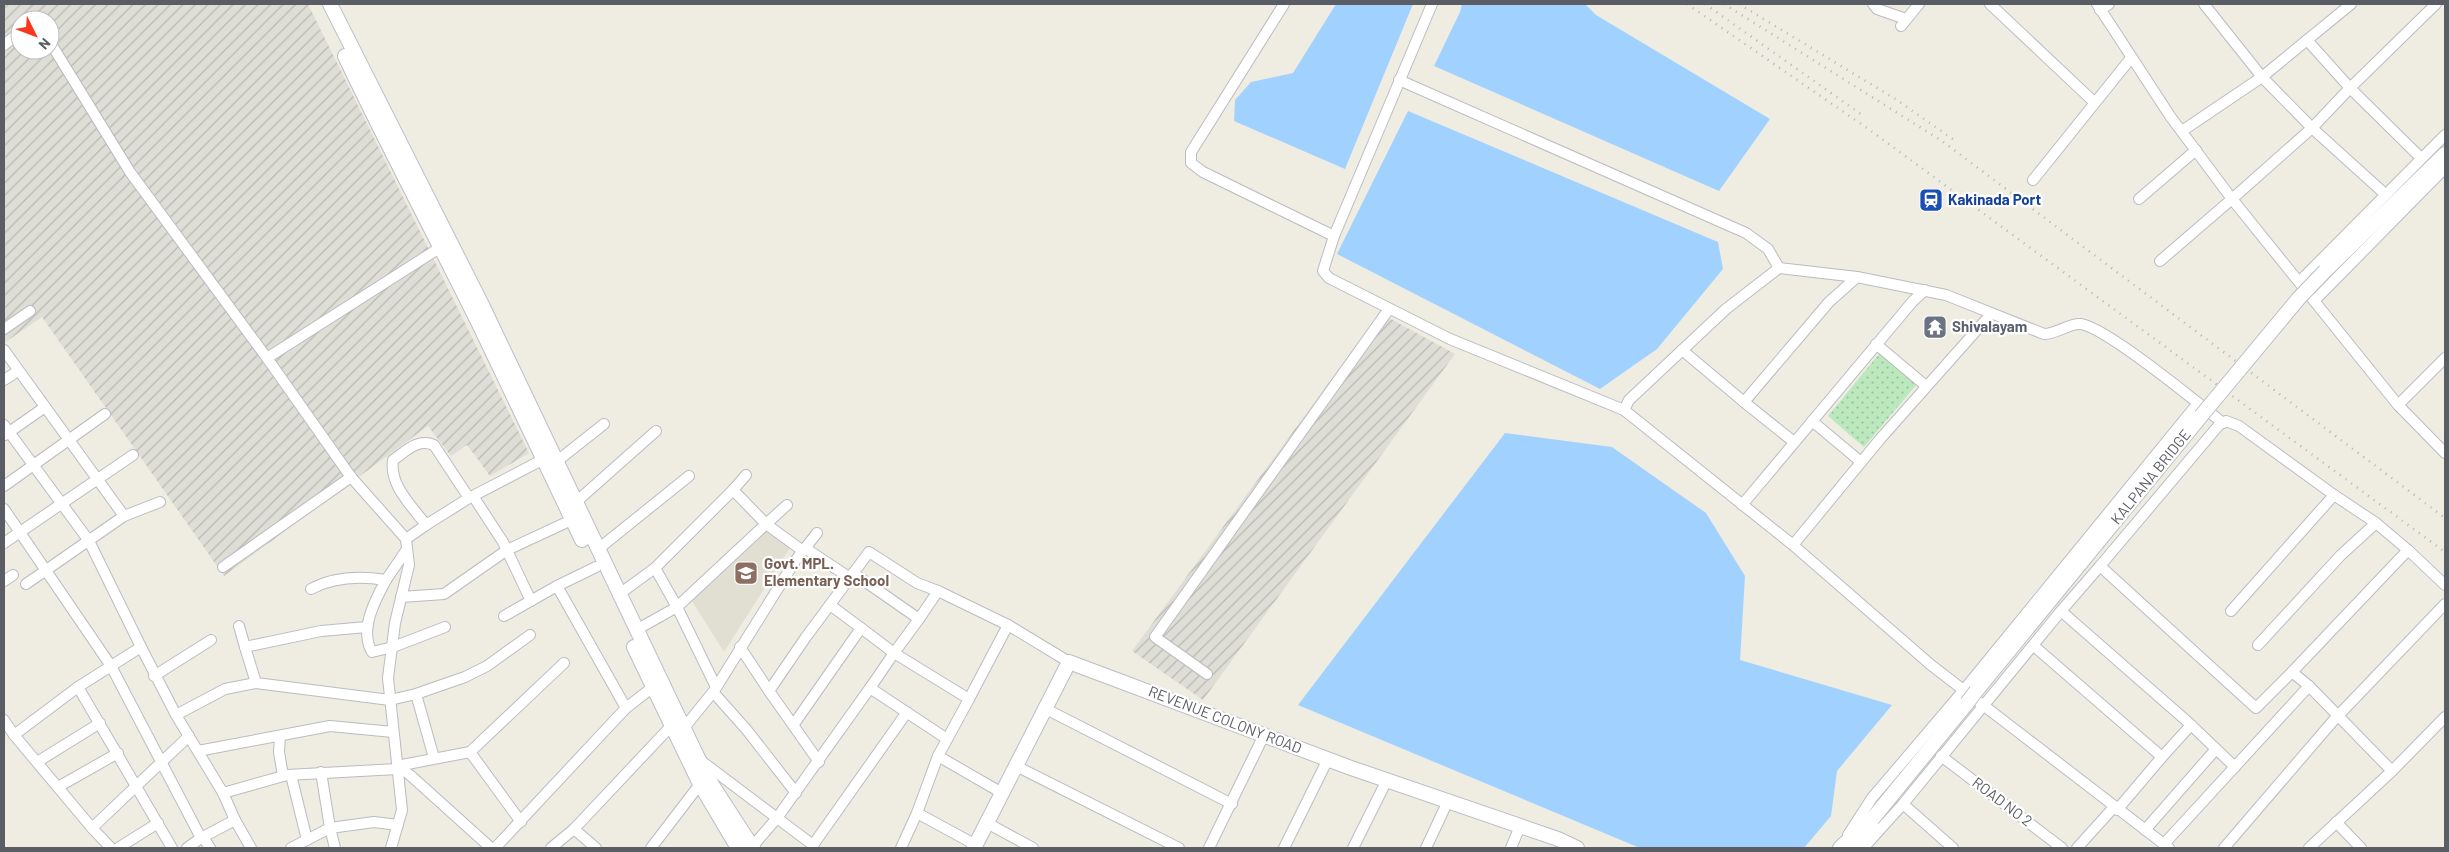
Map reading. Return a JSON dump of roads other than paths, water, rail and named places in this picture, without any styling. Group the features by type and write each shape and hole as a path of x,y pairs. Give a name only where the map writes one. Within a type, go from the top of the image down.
{"street":[{"path":"321,4 379,127 577,517 597,550 636,630 704,782 747,848 777,818 796,793 938,592"},
{"path":"330,4 482,305 549,461 576,502 577,517 596,567 653,687 699,759 704,782 655,846"},
{"path":"1284,4 1191,152 1192,163 1203,172 1334,236"},
{"path":"1432,4 1334,236 1323,272 1329,278 1450,339 1624,410 1793,545 1969,695 2167,846 2235,767 2309,686"},
{"path":"1873,4 1877,9 1903,22 1920,4"},
{"path":"1990,4 2094,102"},
{"path":"2204,4 2262,77 2312,128 2385,194"},
{"path":"2182,131 2262,77 2351,4"},
{"path":"2160,261 2312,128 2436,4"},
{"path":"2102,6 2131,58 2232,199 2398,404 2445,453"},
{"path":"2307,40 2350,88 2421,158"},
{"path":"60,58 130,172 267,358 351,477 406,539 409,565 395,623 388,678 402,810 391,848"},
{"path":"2033,180 2131,58"},
{"path":"1399,80 1746,233 1768,249 1779,268"},
{"path":"2300,281 2445,135"},
{"path":"2140,199 2196,150"},
{"name":"KALPANA BRIDGE","path":"1846,847 1874,816 2199,409 2325,271 2445,154"},
{"path":"2315,300 2445,168"},
{"path":"267,358 441,247"},
{"path":"1624,410 1629,400 1682,350 1726,310 1779,268 1857,277 1946,295 2044,334 2052,334 2079,324 2088,326 2110,338 2199,409 2223,423"},
{"path":"1744,402 1829,302 1857,277"},
{"path":"1742,505 1876,344 1925,290"},
{"path":"1206,674 1155,637 1389,308"},
{"path":"4,329 30,310"},
{"path":"1793,545 1926,386 1991,314"},
{"path":"1876,344 1926,386"},
{"path":"4,350 124,516"},
{"path":"1682,350 1794,442"},
{"path":"2398,404 2445,358"},
{"path":"4,380 18,371"},
{"path":"45,407 5,431 34,465 89,542 154,676 223,793 235,820 251,848"},
{"path":"4,486 105,414"},
{"path":"1812,420 1861,462"},
{"path":"1863,848 1903,804 2061,611 2219,425 2223,423 2233,422 2376,523 2445,585"},
{"path":"406,539 471,497 549,461 604,424"},
{"path":"576,502 656,431"},
{"path":"426,525 394,480 392,470 394,460 415,444 427,442 434,446 508,552 531,600"},
{"path":"4,543 133,455"},
{"path":"618,595 654,568 746,475"},
{"path":"597,550 689,476"},
{"path":"223,567 351,477"},
{"path":"733,490 766,524 804,550 851,576 919,619"},
{"path":"2231,611 2334,495"},
{"path":"26,584 48,571 124,516 160,502"},
{"path":"636,630 677,607 786,505"},
{"path":"4,509 48,571 110,666 160,762 202,838 210,848"},
{"path":"401,597 444,594 507,550 508,552 577,517"},
{"path":"2258,645 2341,555 2376,523"},
{"path":"551,848 574,829 715,689 740,647 817,533"},
{"path":"407,550 379,592 367,627 366,643 372,652 393,647 445,627"},
{"path":"2100,566 2256,708 2408,550"},
{"path":"769,691 869,552 917,583 1008,625 1069,662 975,846 917,813"},
{"path":"504,616 557,586 596,567"},
{"path":"654,568 677,607 715,689 796,793"},
{"path":"311,589 322,583 349,578 386,580"},
{"path":"557,586 626,708"},
{"path":"2224,848 2338,716 2445,604"},
{"path":"830,605 894,653 969,699"},
{"path":"2061,611 2191,725 2235,767"},
{"path":"901,848 917,813 938,756 1008,625"},
{"path":"239,626 256,683"},
{"path":"244,647 321,631 367,627"},
{"path":"794,724 861,628"},
{"path":"176,715 225,690 256,683 390,700 416,694 465,677 487,666 530,635"},
{"path":"154,676 211,640"},
{"path":"2034,646 2162,757"},
{"path":"14,735 78,687 141,647"},
{"path":"740,647 819,762"},
{"path":"223,793 287,775 397,768 434,758 470,752 564,662"},
{"name":"REVENUE COLONY ROAD","path":"1069,662 1328,759 1558,839 1577,848"},
{"path":"2292,672 2309,686 2392,771"},
{"path":"78,687 172,848"},
{"path":"495,848 626,708 653,687"},
{"path":"870,688 947,739"},
{"path":"416,694 434,758"},
{"path":"1846,847 1872,798 1969,695"},
{"path":"1046,709 1232,804"},
{"path":"699,759 736,785 813,847 907,712"},
{"path":"2309,848 2392,771 2445,717"},
{"path":"4,720 58,788 111,848"},
{"path":"37,762 100,723"},
{"path":"2077,848 2191,725"},
{"path":"198,751 280,737 330,726 394,732"},
{"path":"1209,848 1264,735"},
{"path":"92,828 189,736"},
{"path":"280,737 279,752 307,840"},
{"path":"2145,830 2216,749"},
{"path":"470,752 521,822"},
{"path":"58,788 118,753"},
{"path":"938,756 1002,793"},
{"name":"ROAD NO 2","path":"1941,756 2062,848"},
{"path":"1284,848 1328,759"},
{"path":"1016,766 1179,848"},
{"path":"397,768 410,775 491,848"},
{"path":"321,772 335,848"},
{"path":"1353,848 1387,780"},
{"path":"1426,848 1448,801"},
{"path":"1903,804 1953,848"},
{"path":"187,848 235,820"},
{"path":"291,848 330,828 374,822 398,825"},
{"path":"2336,822 2361,848"},
{"path":"118,848 158,824"},
{"path":"987,824 1033,848"},
{"path":"1511,848 1520,826"},
{"path":"574,829 596,848"}],"water":[{"path":"1336,4 1413,4 1345,169 1234,121 1235,100 1251,82 1293,73"},
{"path":"1462,4 1585,4 1596,15 1770,119 1719,191 1434,66"},
{"path":"1408,111 1718,242 1723,269 1657,349 1600,389 1337,254"},
{"path":"1505,433 1612,447 1706,513 1745,576 1740,660 1892,705 1837,771 1831,816 1804,848 1640,848 1298,705"}],"railway":[{"path":"1687,4 1867,128 2445,552"},
{"path":"1705,4 1865,117"},
{"path":"1724,4 1942,141 2445,518"},
{"path":"1739,4 1897,100 1954,140"}],"place":[{"name":"Kakinada Port","path":"1931,200"},
{"name":"Shivalayam","path":"1935,327"},
{"name":"Govt. MPL. Elementary School","path":"746,573"}]}
